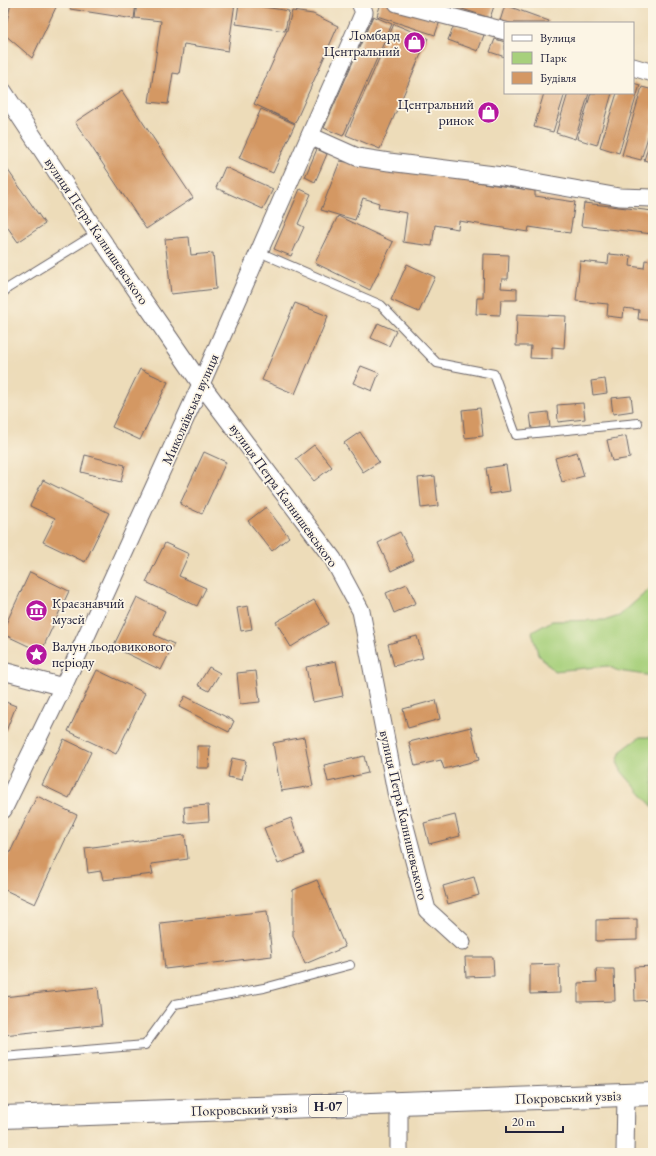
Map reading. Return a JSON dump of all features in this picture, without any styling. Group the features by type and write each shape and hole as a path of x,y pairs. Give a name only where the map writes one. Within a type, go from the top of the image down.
{"main road":[{"name":"Покровський узвіз","path":"3,1117 653,1094"}],"street":[{"name":"Миколаївська вулиця","path":"3,810 63,687 201,384 364,12 360,3"},
{"path":"397,3 504,31"},
{"path":"634,67 653,73"},
{"name":"вулиця Петра Калнишевського","path":"3,91 97,233 201,384 333,559 361,611 396,792 427,910 462,942"},
{"path":"310,136 357,157 502,176 619,197 653,198"},
{"path":"3,670 63,687"},
{"path":"625,1153 626,1095"},
{"path":"398,1153 399,1103"}],"lane":[{"path":"3,280 5,290 97,233"},
{"path":"259,252 381,305 438,364 494,374 516,435 638,423"},
{"path":"3,1057 145,1045 175,1004 264,988 350,965"}],"green space":[{"path":"653,586 653,676 618,671 608,666 554,671 538,654 532,632 552,621 607,620 619,616"},
{"path":"640,737 653,737 653,807 622,772 617,762 621,751"}],"building":[{"path":"3,3 7,3 6,12 3,14"},
{"path":"11,3 58,3 32,58 4,34"},
{"path":"70,3 136,3 134,19 70,9"},
{"path":"137,3 235,3 228,51 184,44 179,74 173,73 168,104 149,102 161,21 135,18"},
{"path":"239,3 289,11 285,31 236,24"},
{"path":"381,3 386,3 440,21 435,35 377,16"},
{"path":"451,3 495,3 490,18 450,5"},
{"path":"505,5 549,21 504,23 500,21"},
{"path":"292,11 313,14 338,26 295,123 254,104 287,30"},
{"path":"373,16 392,24 343,136 324,128"},
{"path":"394,24 428,38 380,149 346,135"},
{"path":"454,25 484,35 478,51 448,40"},
{"path":"495,39 504,42 504,57 490,52"},
{"path":"634,83 640,85 619,153 600,147 617,94 634,94"},
{"path":"642,87 653,90 653,120 641,160 622,155"},
{"path":"122,91 193,198 146,229 75,122"},
{"path":"544,94 565,94 553,132 534,127"},
{"path":"568,94 589,94 575,139 556,133"},
{"path":"591,94 612,94 597,145 577,139"},
{"path":"261,109 295,124 273,173 239,158"},
{"path":"653,132 653,163 644,160"},
{"path":"317,149 327,154 315,182 305,177"},
{"path":"340,161 535,191 535,196 575,202 570,233 529,227 528,232 459,221 458,229 435,225 432,246 403,242 407,213 378,208 379,203 363,198 355,220 321,210"},
{"path":"3,163 45,224 18,242 3,221"},
{"path":"225,167 273,189 263,209 216,188"},
{"path":"300,189 311,194 298,224 304,227 291,256 274,249"},
{"path":"584,203 653,211 653,234 581,226"},
{"path":"338,216 393,242 370,290 315,263"},
{"path":"189,237 191,255 213,253 216,289 171,294 165,239"},
{"path":"484,254 509,255 508,279 502,279 501,288 517,289 517,300 501,300 500,315 476,314 477,298 483,298"},
{"path":"609,254 631,256 630,266 644,268 645,260 653,261 653,321 638,319 639,310 624,308 623,318 607,316 608,304 576,301 580,261 608,264"},
{"path":"407,264 435,277 419,312 391,300"},
{"path":"295,303 328,316 295,394 262,380"},
{"path":"517,314 566,316 564,348 552,347 552,359 530,358 531,346 516,346"},
{"path":"378,323 396,331 389,346 371,338"},
{"path":"361,366 379,373 372,391 353,383"},
{"path":"140,369 168,382 140,440 112,427"},
{"path":"605,379 607,393 593,395 591,381"},
{"path":"631,396 633,411 613,414 611,398"},
{"path":"583,403 585,419 558,422 557,405"},
{"path":"480,408 483,436 465,438 462,410"},
{"path":"548,412 550,427 532,429 530,414"},
{"path":"360,432 379,462 363,472 344,443"},
{"path":"626,436 630,458 612,461 607,440"},
{"path":"314,445 332,467 314,481 296,459"},
{"path":"204,452 226,462 202,514 180,504"},
{"path":"577,452 584,476 562,482 555,458"},
{"path":"85,455 125,465 121,482 81,472"},
{"path":"506,465 510,491 490,494 486,468"},
{"path":"435,476 438,506 421,508 418,478"},
{"path":"43,480 109,513 85,562 43,542 55,518 30,506"},
{"path":"266,507 289,537 272,551 248,521"},
{"path":"400,532 414,560 391,571 378,543"},
{"path":"165,543 189,554 179,576 206,588 197,606 146,582"},
{"name":"Краєзнавчий музей","path":"30,572 69,591 41,652 3,634 3,630"},
{"path":"407,584 416,603 394,613 386,593"},
{"path":"137,597 165,611 154,635 174,644 161,670 113,647"},
{"path":"314,600 328,624 291,647 276,622"},
{"path":"248,606 252,629 241,631 237,608"},
{"path":"417,636 423,658 394,666 388,644"},
{"path":"336,661 343,696 313,702 306,667"},
{"path":"209,667 220,673 209,691 198,685"},
{"path":"97,670 145,693 116,754 68,731"},
{"path":"256,671 260,702 240,704 237,673"},
{"path":"185,696 234,721 229,732 179,707"},
{"path":"436,700 440,719 408,728 403,709"},
{"path":"3,701 16,706 6,731 3,730"},
{"path":"471,727 479,760 444,769 441,760 415,766 409,742"},
{"path":"304,737 313,786 281,791 273,743"},
{"path":"64,739 91,752 69,798 42,785"},
{"path":"197,746 210,746 209,768 197,768"},
{"path":"364,756 368,773 328,782 324,765"},
{"path":"232,758 246,761 242,780 228,777"},
{"path":"37,796 77,815 35,904 3,889 3,867"},
{"path":"208,805 209,821 185,823 184,807"},
{"path":"455,815 460,836 429,844 424,823"},
{"path":"291,818 304,854 278,864 264,828"},
{"path":"185,835 188,859 151,864 153,874 103,880 101,871 88,873 85,848"},
{"path":"474,877 479,895 448,904 443,886"},
{"path":"317,880 345,947 305,964 293,936 293,890"},
{"path":"267,911 272,956 165,969 160,923"},
{"path":"637,919 637,940 596,941 596,920"},
{"path":"465,957 493,957 494,976 466,977"},
{"path":"559,964 560,993 530,994 530,965"},
{"path":"653,966 653,1000 635,1001 634,967"},
{"path":"596,969 614,969 615,1001 578,1002 578,983 597,982"},
{"path":"98,987 102,1025 3,1035 3,997"}],"place":[{"name":"Ломбард Центральний","path":"415,43"},
{"name":"Центральний ринок","path":"489,112"},
{"name":"Краєзнавчий музей","path":"36,611"},
{"name":"Валун льодовикового періоду","path":"37,654"}]}
